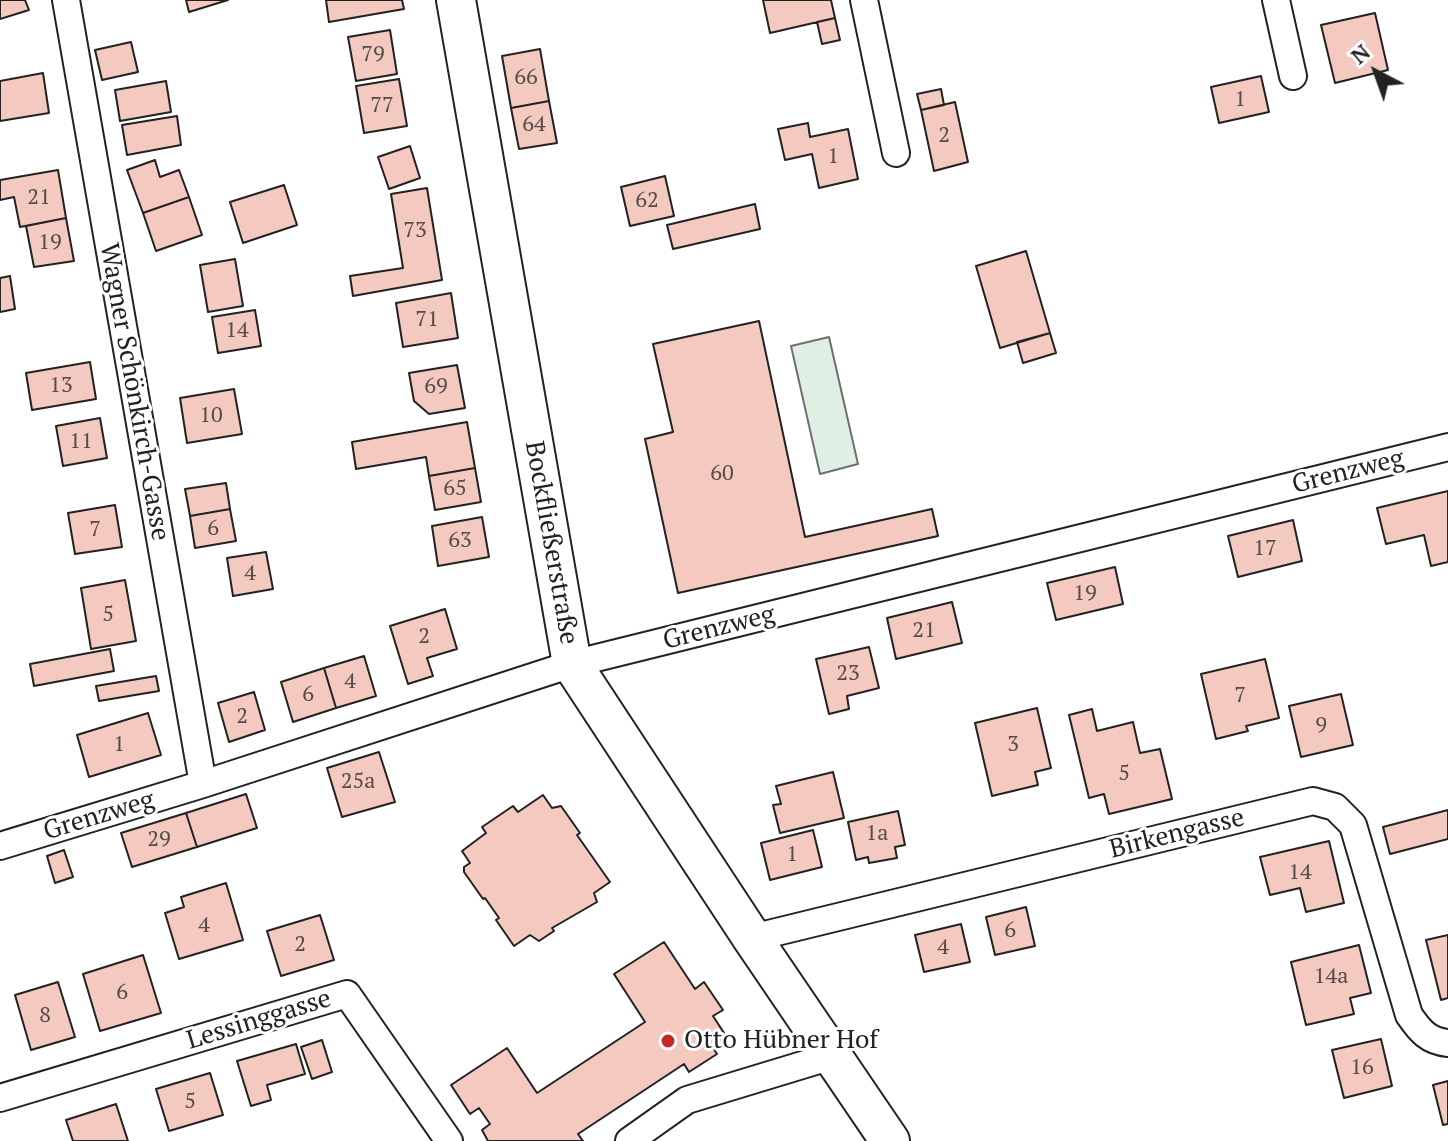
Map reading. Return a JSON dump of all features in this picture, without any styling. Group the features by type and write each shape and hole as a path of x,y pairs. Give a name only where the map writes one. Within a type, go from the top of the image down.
{"main road":[{"name":"Bockfließerstraße","path":"456,0 572,664 890,1141"}],"street":[{"name":"Wagner Schönkirch-Gasse","path":"66,0 203,784"},
{"path":"864,0 896,153"},
{"path":"1276,0 1293,76"},
{"name":"Grenzweg","path":"0,846 203,784 572,664 1448,447"},
{"name":"Birkengasse","path":"752,938 1313,801 1335,807 1353,825 1409,1015 1424,1036 1448,1043"},
{"name":"Lessinggasse","path":"0,1098 347,994 449,1141"},
{"path":"629,1141 687,1100 832,1056"}],"green space":[{"path":"829,337 858,464 820,474 791,346"}],"building":[{"path":"0,0 25,0 29,10 0,19"},
{"path":"186,0 228,0 189,12"},
{"path":"326,0 402,0 404,9 329,22"},
{"path":"763,0 831,0 835,18 770,33"},
{"path":"1375,13 1388,70 1335,83 1321,25"},
{"path":"835,18 840,40 822,44 817,22"},
{"path":"390,30 397,74 356,81 348,37"},
{"path":"131,42 138,72 102,80 95,50"},
{"path":"540,49 549,101 511,108 502,56"},
{"path":"43,73 49,113 0,121 0,81"},
{"path":"1261,76 1269,112 1219,123 1211,87"},
{"path":"399,79 407,126 364,133 356,86"},
{"path":"166,81 171,112 120,121 115,90"},
{"path":"941,89 944,105 921,110 917,94"},
{"path":"549,101 557,143 519,149 511,108"},
{"path":"955,102 968,162 934,171 921,110"},
{"path":"177,116 181,145 127,155 122,125"},
{"path":"808,123 810,137 848,129 858,179 819,188 812,154 785,160 778,129"},
{"path":"410,146 420,178 389,189 378,157"},
{"path":"155,160 160,177 179,170 189,197 143,213 127,170"},
{"path":"58,170 66,218 20,227 14,197 0,200 0,180"},
{"path":"665,176 674,216 630,226 621,187"},
{"path":"284,185 297,225 243,243 230,202"},
{"path":"427,188 442,280 353,296 350,276 403,268 391,194"},
{"path":"189,197 202,235 156,251 143,213"},
{"path":"755,204 760,229 673,249 667,225"},
{"path":"66,218 74,261 34,267 26,226"},
{"path":"1026,251 1050,333 1000,348 976,266"},
{"path":"235,259 243,306 208,312 200,265"},
{"path":"10,276 15,309 0,312 0,278"},
{"path":"451,293 458,338 403,347 396,303"},
{"path":"255,310 261,346 218,353 212,317"},
{"path":"759,321 805,537 932,509 938,536 678,593 645,439 673,432 653,344"},
{"path":"1050,333 1056,353 1023,363 1017,342"},
{"path":"90,362 96,399 32,410 26,373"},
{"path":"457,365 465,408 429,414 414,401 409,373"},
{"path":"234,389 242,434 187,443 180,398"},
{"path":"100,418 107,458 63,466 56,426"},
{"path":"467,422 475,468 429,476 426,457 356,469 352,442"},
{"path":"475,468 481,502 435,510 429,476"},
{"path":"226,483 230,509 190,516 185,489"},
{"path":"1448,491 1448,562 1431,566 1424,535 1386,544 1377,508"},
{"path":"115,505 122,547 75,554 68,513"},
{"path":"230,509 236,541 195,548 190,516"},
{"path":"482,517 489,557 438,566 432,526"},
{"path":"1293,520 1302,561 1238,577 1228,536"},
{"path":"266,552 273,589 233,596 227,558"},
{"path":"1115,567 1123,604 1056,620 1047,583"},
{"path":"125,580 136,641 91,649 81,588"},
{"path":"952,602 962,643 896,659 887,618"},
{"path":"445,609 457,649 427,658 433,676 408,684 390,626"},
{"path":"869,647 879,688 847,696 849,709 829,714 816,659"},
{"path":"110,649 114,671 34,686 30,664"},
{"path":"364,656 376,696 336,708 324,668"},
{"path":"1265,659 1279,718 1246,726 1248,731 1216,739 1201,674"},
{"path":"324,668 336,708 293,722 281,682"},
{"path":"156,676 159,691 99,701 96,686"},
{"path":"254,692 265,730 229,742 218,703"},
{"path":"1341,694 1353,745 1301,757 1289,706"},
{"path":"1037,708 1051,768 1035,772 1038,785 992,796 975,723"},
{"path":"1092,709 1097,731 1133,722 1140,753 1160,749 1172,799 1109,814 1104,794 1089,798 1069,715"},
{"path":"148,713 161,755 89,777 77,735"},
{"path":"379,752 395,802 342,817 327,768"},
{"path":"833,772 844,818 780,833 773,805 781,804 776,786"},
{"path":"246,794 257,828 197,847 186,813"},
{"path":"543,795 552,808 561,806 610,882 594,893 597,902 552,928 554,931 539,941 530,935 514,946 496,920 499,918 464,872 464,867 470,863 462,851 486,833 482,827 513,806 518,812"},
{"path":"1448,810 1448,839 1390,854 1383,827"},
{"path":"898,811 905,845 895,847 897,858 869,863 868,857 856,860 848,822"},
{"path":"186,813 197,847 132,867 121,833"},
{"path":"813,830 822,867 770,880 761,843"},
{"path":"1329,841 1344,903 1306,912 1300,888 1270,895 1260,857"},
{"path":"64,850 73,877 55,883 47,856"},
{"path":"226,883 243,940 179,959 165,913 184,907 181,897"},
{"path":"1026,907 1035,946 995,955 986,917"},
{"path":"320,915 334,960 281,976 267,931"},
{"path":"961,924 970,962 924,972 915,935"},
{"path":"1448,935 1448,998 1441,1000 1426,940"},
{"name":"Otto Hübner Hof","path":"664,942 695,989 704,982 723,1010 713,1016 726,1036 712,1046 717,1054 689,1072 684,1064 578,1134 583,1141 488,1141 482,1130 490,1124 479,1108 470,1114 451,1085 507,1048 537,1093 645,1022 614,974"},
{"path":"1359,945 1371,993 1350,998 1354,1014 1306,1025 1291,962"},
{"path":"143,955 161,1013 100,1031 83,974"},
{"path":"58,982 75,1037 31,1050 15,995"},
{"path":"1381,1039 1392,1086 1344,1098 1332,1050"},
{"path":"322,1040 332,1072 312,1079 301,1047"},
{"path":"296,1044 305,1074 267,1085 271,1100 251,1106 237,1061"},
{"path":"210,1073 223,1115 169,1131 156,1089"},
{"path":"1448,1081 1448,1124 1443,1125 1433,1085"},
{"path":"116,1104 128,1141 73,1141 66,1120"}],"place":[{"name":"Otto Hübner Hof","path":"668,1041"}]}
